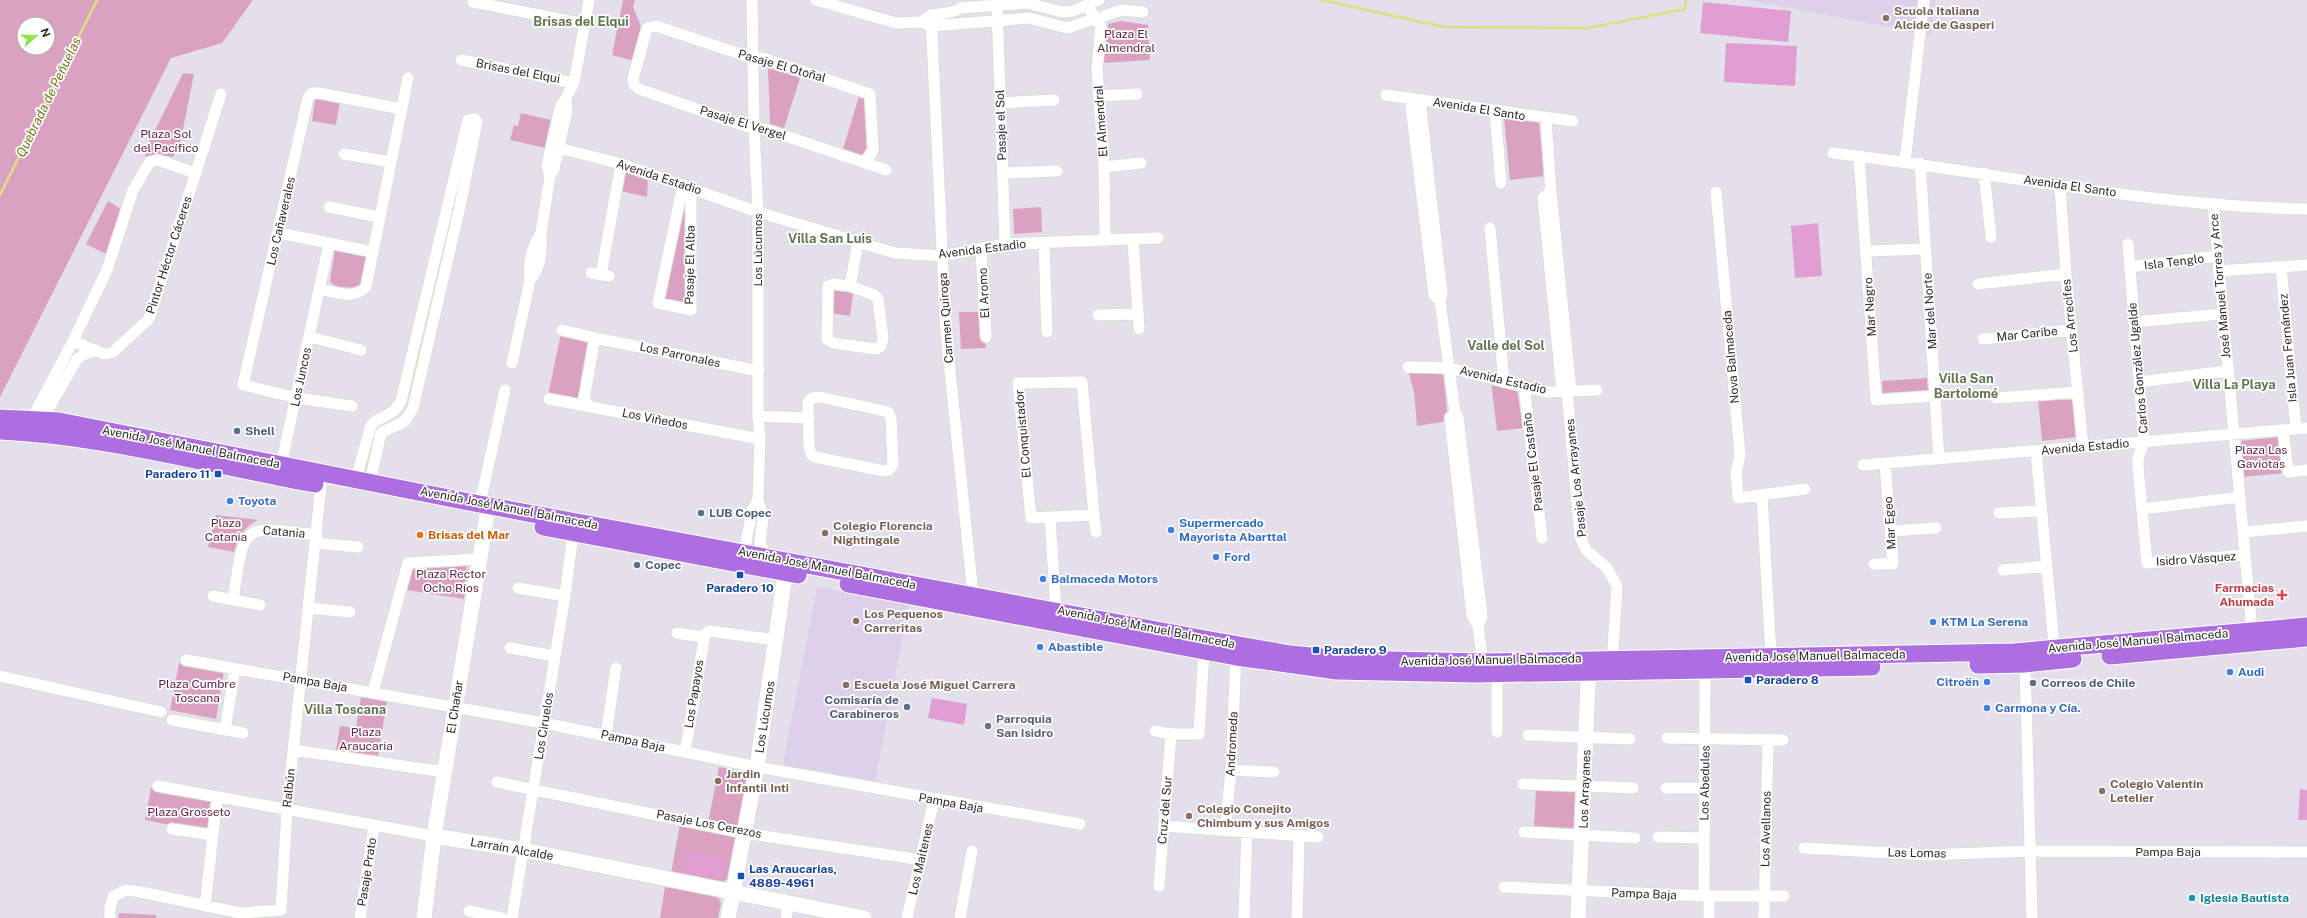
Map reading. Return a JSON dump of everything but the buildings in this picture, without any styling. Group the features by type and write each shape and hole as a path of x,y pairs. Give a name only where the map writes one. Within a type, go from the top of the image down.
{"main road":[{"name":"Avenida José Manuel Balmaceda","path":"0,418 59,421 363,481 573,533 743,559 766,556 786,567 1056,610 1290,654 1382,661 1483,662 1589,666"},
{"name":"Avenida José Manuel Balmaceda","path":"0,431 23,431 107,444 321,485 483,510 504,507 743,559 1204,652 1337,671 1424,674 1497,674 1589,666 1771,657 1955,654 2055,655 2307,638"},
{"name":"Avenida José Manuel Balmaceda","path":"1612,665 1705,670 2025,664 2055,655 2252,631 2307,626"}],"street":[{"name":"Brisas del Elqui","path":"550,176 547,166 560,108 574,83 589,0"},
{"name":"Los Lúcumos","path":"752,0 754,129 758,212 758,416 760,439 758,500 763,517 760,542 766,556"},
{"path":"816,0 896,23 932,20 954,13 960,8 997,5 1027,3 1062,12 1073,11 1099,0"},
{"path":"1905,161 1924,0"},
{"path":"473,2 585,24"},
{"name":"Pasaje el Sol","path":"997,5 1005,244"},
{"name":"El Almendral","path":"1087,6 1101,26 1097,64 1104,167 1105,241"},
{"path":"932,20 998,21 1029,18 1068,28 1096,19 1108,13 1122,10 1143,12"},
{"name":"Carmen Quiroga","path":"932,20 946,332 973,596"},
{"name":"Pasaje El Otoñal","path":"648,28 656,26 752,58 763,58 870,94 873,150 868,158 862,162"},
{"name":"Pasaje El Vergel","path":"648,28 633,79 634,85 639,89 754,129 765,129 886,170"},
{"name":"Brisas del Elqui","path":"461,60 574,83"},
{"path":"320,289 348,294 362,292 366,287 408,78"},
{"name":"Los Cañaverales","path":"297,398 243,384 279,233 308,98 312,93 319,93 402,109"},
{"name":"Pintor Héctor Cáceres","path":"73,341 104,354 113,352 150,319 221,94"},
{"path":"1100,96 1137,94"},
{"name":"Avenida El Santo","path":"1386,95 1546,119 1573,121"},
{"name":"Brisas del Elqui","path":"512,363 530,280 536,274 542,244 541,233 550,176 554,170 567,110 566,98"},
{"path":"1415,99 1431,233 1434,295 1440,301 1455,412 1458,417 1460,480 1468,544 1482,616 1478,627 1483,662"},
{"path":"1000,103 1054,100"},
{"path":"1495,111 1502,183"},
{"path":"475,119 477,122 459,211 422,372 410,416 405,421 381,433 363,481 368,432 377,420 397,410 401,400 468,120 475,119"},
{"name":"Pasaje Los Arrayanes","path":"1546,119 1551,192 1543,198 1556,287 1580,537 1586,550 1607,568 1617,586 1612,665"},
{"name":"Avenida Estadio","path":"559,148 621,164 758,212 895,253 942,256 981,250 1005,244 1158,238"},
{"name":"Avenida El Santo","path":"1834,153 1920,163 2060,186 2213,203 2307,209"},
{"path":"344,154 391,162"},
{"name":"Mar Negro","path":"1859,156 1876,400 1935,396"},
{"path":"37,420 107,270 133,190 150,162 158,160 195,173"},
{"path":"1104,167 1141,163"},
{"name":"Mar del Norte","path":"1920,163 1939,459"},
{"path":"600,275 621,164"},
{"path":"1003,172 1057,171"},
{"path":"1984,173 1991,238"},
{"name":"Pasaje El Alba","path":"687,186 691,310 658,303 687,186"},
{"name":"Los Arrecifes","path":"2060,186 2066,274 2082,447"},
{"name":"Nova Balmaceda","path":"1716,192 1740,455 1736,474 1738,498 1762,496 1805,489"},
{"name":"José Manuel Torres y Arce","path":"2213,203 2227,372 2244,532 2252,631"},
{"path":"329,207 379,217"},
{"path":"447,208 459,211"},
{"path":"1490,228 1504,382"},
{"path":"279,233 373,252"},
{"path":"1133,239 1138,329"},
{"path":"850,286 858,243"},
{"path":"1044,243 1047,332"},
{"name":"Los Juncos","path":"281,465 297,398 329,244"},
{"name":"Carlos González Ugalde","path":"2128,244 2144,442 2138,458 2146,562"},
{"name":"El Aromo","path":"981,250 986,337"},
{"path":"1866,252 1926,250"},
{"name":"Isla Tenglo","path":"2130,267 2217,256"},
{"path":"2218,271 2307,265"},
{"name":"Isla Juan Fernández","path":"2281,267 2296,429"},
{"path":"1978,284 2066,274"},
{"path":"429,284 441,287"},
{"path":"834,284 850,286 874,295 878,299 883,339 881,346 876,349 833,343 827,339 828,286 834,284"},
{"path":"1098,315 1138,314"},
{"path":"2134,322 2222,314"},
{"name":"Los Parronales","path":"562,330 759,371"},
{"name":"Mar Caribe","path":"1983,339 2071,330"},
{"path":"310,337 361,350"},
{"path":"590,406 584,399 594,343 600,339"},
{"name":"Pintor Héctor Cáceres","path":"37,420 77,359 83,354 96,350"},
{"name":"Avenida Estadio","path":"1408,367 1449,368 1546,392 1597,390"},
{"path":"409,368 422,372"},
{"path":"2139,382 2227,372"},
{"name":"El Conquistador","path":"1094,515 1031,518 1018,383 1082,382 1096,532"},
{"name":"Pasaje El Castaño","path":"1524,386 1542,538"},
{"name":"El Chañar","path":"424,918 434,836 478,559 483,510 505,390"},
{"path":"1996,398 2078,392"},
{"path":"820,397 888,412 891,418 893,464 890,469 884,471 815,457 811,454 809,447 809,418 808,402 812,398 820,397"},
{"path":"297,398 352,406"},
{"name":"Los Viñedos","path":"548,399 760,439"},
{"path":"758,416 809,418"},
{"name":"Avenida Estadio","path":"1863,465 2307,428"},
{"path":"2283,430 2288,472 2307,470"},
{"path":"2036,451 2055,655"},
{"name":"Mar Egeo","path":"1874,564 1893,564 1885,463"},
{"name":"Ralbún","path":"110,913 114,896 126,890 240,913 281,910 287,810 302,680 321,485"},
{"path":"1762,496 1771,657"},
{"path":"2142,509 2240,497"},
{"name":"Los Lúcumos","path":"743,559 752,510 758,500"},
{"path":"1999,513 2041,511"},
{"path":"1050,518 1056,610"},
{"path":"2244,532 2307,526"},
{"path":"1891,531 1936,528"},
{"name":"Catania","path":"233,600 242,546 249,534 254,531 265,529 358,547"},
{"name":"Los Ciruelos","path":"512,918 565,596 573,533"},
{"name":"Isidro Vásquez","path":"2146,562 2245,555"},
{"path":"373,692 408,563 478,559"},
{"path":"2002,570 2047,566"},
{"name":"Los Lúcumos","path":"728,918 757,767 786,567"},
{"path":"518,588 565,596"},
{"path":"213,596 260,605"},
{"path":"309,608 350,612"},
{"path":"677,633 703,636 707,631 710,631 776,640"},
{"name":"Los Papayos","path":"685,752 703,636"},
{"path":"510,648 555,656"},
{"path":"1155,730 1171,734 1198,734 1204,652"},
{"name":"Andromeda","path":"1225,831 1231,770 1236,657"},
{"name":"Pampa Baja","path":"186,660 544,723 757,767 934,800 1080,824"},
{"path":"2025,664 2032,918"},
{"name":"Los Arrayanes","path":"1578,918 1583,835 1589,666"},
{"path":"606,735 616,668"},
{"path":"225,730 235,669"},
{"name":"Los Abedules","path":"1705,670 1706,737 1704,838 1706,896 1709,918"},
{"path":"1496,732 1497,674"},
{"path":"0,676 161,712"},
{"path":"172,720 243,733"},
{"name":"Cruz del Sur","path":"1159,886 1171,734"},
{"path":"1528,735 1587,739 1630,739"},
{"path":"1667,738 1706,737 1783,740"},
{"name":"Los Avellanos","path":"1764,918 1768,739"},
{"path":"294,750 445,772"},
{"path":"1231,770 1274,772"},
{"name":"Pasaje Los Cerezos","path":"497,782 534,788 744,833 922,860"},
{"path":"1523,784 1633,788"},
{"name":"Larraín Alcalde","path":"158,786 374,826 523,850 733,892 787,911 864,918"},
{"path":"1666,788 1705,788"},
{"path":"205,906 218,798"},
{"name":"Los Maitenes","path":"907,918 922,860 934,800"},
{"name":"Pasaje Prato","path":"360,918 374,826"},
{"path":"1164,826 1318,837"},
{"path":"172,829 213,835"},
{"path":"1244,918 1247,832"},
{"path":"1524,832 1635,838"},
{"path":"1297,918 1299,836"},
{"path":"1658,837 1704,838"},
{"name":"Las Lomas","path":"1804,848 1927,855 2030,851"},
{"path":"960,918 972,851"},
{"name":"Pampa Baja","path":"2030,851 2307,852"},
{"name":"Pampa Baja","path":"1504,887 1580,892 1706,896 1784,896"},
{"path":"469,911 502,918"}],"shaded area":[{"name":"Scuola Italiana Alcide de Gasperi","path":"1748,0 1935,0 1931,35"},
{"path":"1703,2 1791,11 1788,42 1700,33"},
{"path":"1726,43 1797,46 1795,86 1724,82"},
{"path":"1818,223 1822,276 1795,278 1791,226"},
{"name":"Escuela José Miguel Carrera","path":"817,587 909,604 875,781 783,765"},
{"path":"932,698 967,704 964,725 928,718"},
{"path":"2300,789 2307,790 2307,820 2298,820"},
{"path":"686,851 724,857 721,879 683,872"}],"green space":[{"name":"Quebrada de Peñuelas","path":"0,0 253,0 222,43 171,58 0,397"},
{"path":"623,0 635,0 633,7 643,31 635,61 612,55"},
{"name":"Plaza El Almendral","path":"1121,21 1148,25 1150,60 1103,63 1108,24"},
{"path":"768,68 800,78 784,128 770,124"},
{"name":"Plaza Sol del Pacífico","path":"183,73 194,74 180,144 173,157 158,154 146,158 145,151"},
{"path":"860,93 867,96 869,150 863,156 843,149"},
{"path":"321,98 340,101 336,125 312,121 315,100"},
{"path":"521,113 551,120 546,148 510,140 514,125 518,126"},
{"path":"1504,118 1539,122 1544,176 1510,180"},
{"path":"623,169 648,178 647,197 621,191"},
{"path":"683,195 687,196 687,304 662,300"},
{"path":"108,201 121,209 108,255 86,244"},
{"path":"1041,207 1042,232 1014,234 1013,209"},
{"path":"335,249 369,257 363,286 358,289 334,286 330,281"},
{"path":"832,288 853,293 850,316 830,313"},
{"path":"959,312 983,312 986,348 961,349"},
{"path":"561,333 588,339 577,402 548,396"},
{"path":"1408,370 1443,372 1448,421 1417,426 1414,392"},
{"path":"1927,378 1928,394 1883,397 1882,381"},
{"path":"1491,381 1517,389 1523,428 1497,431"},
{"path":"2072,395 2076,437 2042,441 2038,398"},
{"name":"Plaza Las Gaviotas","path":"2280,437 2284,473 2243,477 2239,441"},
{"name":"Plaza Catania","path":"216,515 258,520 248,526 242,533 234,552 208,547"},
{"name":"Plaza Rector Ocho Ríos","path":"467,563 464,599 407,590 412,566"},
{"name":"Plaza Cumbre Toscana","path":"179,663 224,671 216,719 170,710"},
{"name":"Plaza Araucaria","path":"361,697 387,701 378,756 336,750 340,726 356,728"},
{"path":"719,767 745,772 748,778 728,879 723,882 671,874 680,824 707,828"},
{"name":"Plaza Grosseto","path":"151,788 215,801 210,833 145,820"},
{"path":"1536,788 1576,790 1575,832 1534,830"},
{"path":"665,887 717,895 721,903 718,918 660,918"},
{"path":"119,913 156,915 156,918 118,918"}],"waterway":[{"name":"Quebrada de Peñuelas","path":"0,195 97,0"},
{"path":"1321,0 1444,27 1588,28 1685,9 1686,0"}],"place":[{"name":"Scuola Italiana Alcide de Gasperi","path":"1886,18"},
{"name":"Shell","path":"237,431"},
{"name":"Paradero 11","path":"218,474"},
{"name":"Toyota","path":"230,501"},
{"name":"LUB Copec","path":"701,513"},
{"name":"Supermercado Mayorista Abarttal","path":"1171,530"},
{"name":"Colegio Florencia Nightingale","path":"825,533"},
{"name":"Brisas del Mar","path":"420,535"},
{"name":"Ford","path":"1216,557"},
{"name":"Copec","path":"637,565"},
{"name":"Paradero 10","path":"740,575"},
{"name":"Balmaceda Motors","path":"1043,579"},
{"name":"Farmacias Ahumada","path":"2282,595"},
{"name":"Los Pequenos Carreritas","path":"856,621"},
{"name":"KTM La Serena","path":"1933,622"},
{"name":"Abastible","path":"1040,647"},
{"name":"Paradero 9","path":"1316,650"},
{"name":"Audi","path":"2230,672"},
{"name":"Paradero 8","path":"1748,680"},
{"name":"Citroën","path":"1987,682"},
{"name":"Correos de Chile","path":"2033,683"},
{"name":"Escuela José Miguel Carrera","path":"846,685"},
{"name":"Comisaría de Carabineros","path":"907,707"},
{"name":"Carmona y Cía.","path":"1987,708"},
{"name":"Parroquia San Isidro","path":"988,726"},
{"name":"Jardin Infantil Inti","path":"718,781"},
{"name":"Colegio Valentin Letelier","path":"2102,791"},
{"name":"Colegio Conejito Chimbum y sus Amigos","path":"1189,816"},
{"name":"Las Araucarias, 4889-4961","path":"741,876"},
{"name":"Iglesia Bautista","path":"2192,898"}],"district":[{"name":"Brisas del Elqui","path":"581,21"},
{"name":"Villa San Luis","path":"830,238"},
{"name":"Valle del Sol","path":"1506,345"},
{"name":"Villa La Playa","path":"2234,384"},
{"name":"Villa San Bartolomé","path":"1966,386"},
{"name":"Villa Toscana","path":"345,709"}]}
